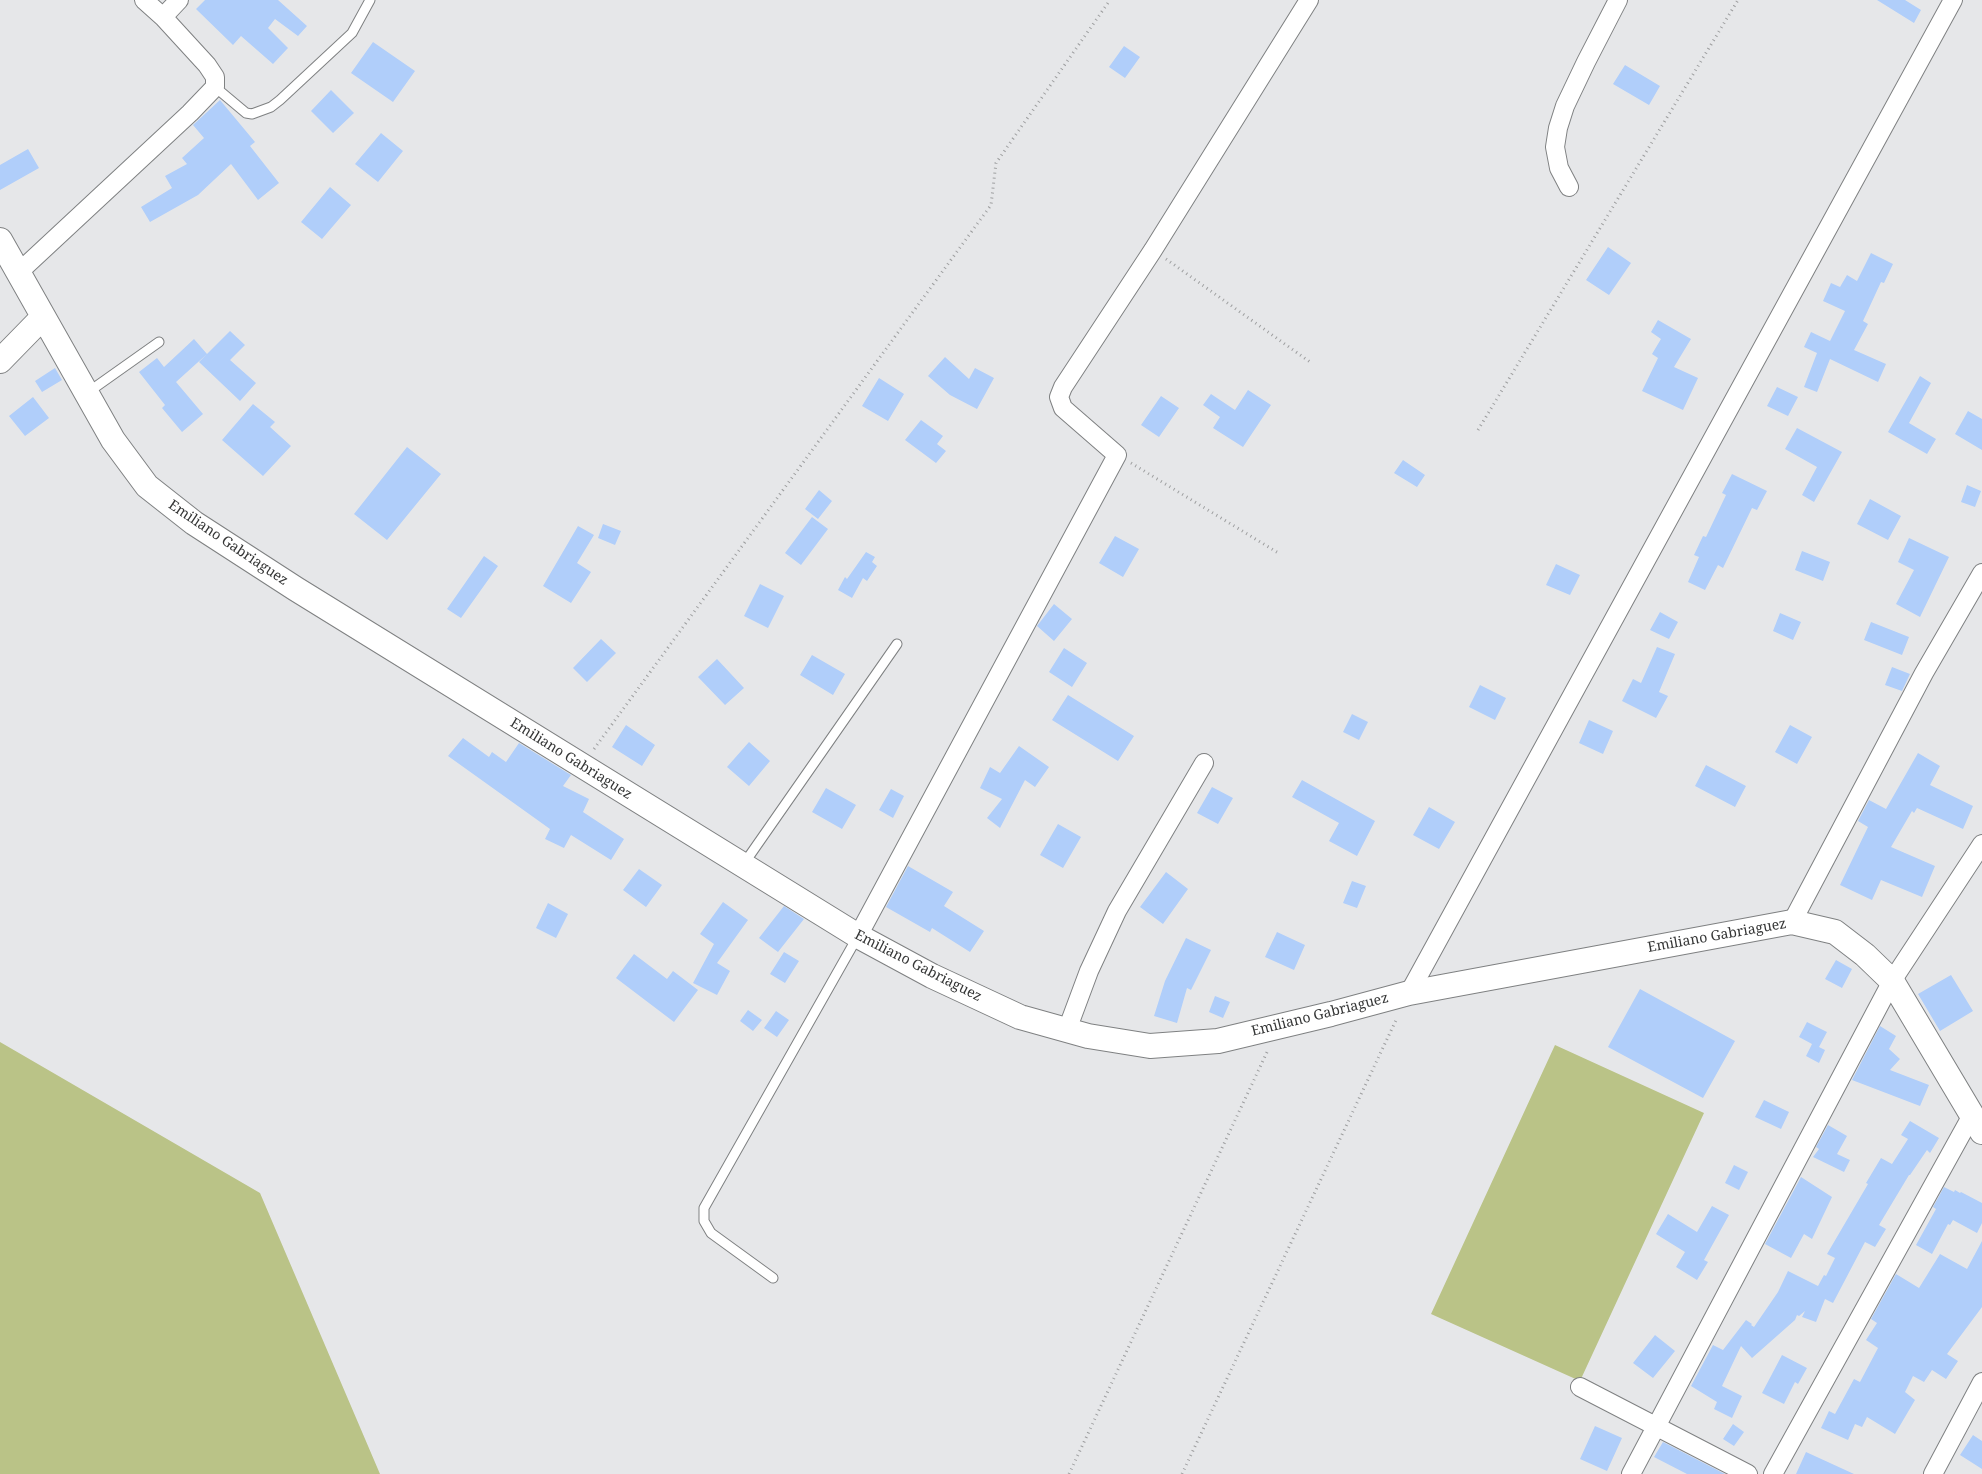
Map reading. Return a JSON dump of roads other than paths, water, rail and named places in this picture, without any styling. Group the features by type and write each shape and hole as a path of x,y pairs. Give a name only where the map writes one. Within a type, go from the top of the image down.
{"main road":[{"name":"Emiliano Gabriaguez","path":"2,247 113,440 148,486 194,523 296,589 858,936 932,976 1020,1017 1088,1036 1150,1046 1218,1041 1332,1014 1409,993 1792,922 1835,932 1865,955 1892,981 1977,1123"},
{"path":"0,361 43,317"}],"street":[{"path":"18,273 215,88 215,77 207,65 163,17 144,0"},
{"path":"163,17 180,0"},
{"path":"858,936 1117,455 1063,408 1059,397 1063,387 1153,250 1310,0"},
{"path":"1569,187 1559,168 1555,146 1558,128 1565,106 1618,0"},
{"path":"1409,993 1953,0"},
{"path":"1792,922 1924,673 1982,573"},
{"path":"1067,1030 1090,971 1117,911 1204,763"},
{"path":"1631,1474 1892,981 1982,844"},
{"path":"1773,1474 1977,1123"},
{"path":"1933,1474 1982,1382"},
{"path":"1580,1387 1748,1474"}],"lane":[{"path":"215,88 246,113 256,113 270,107 280,100 352,32 370,0"},
{"path":"87,393 159,342"},
{"path":"743,865 897,644"},
{"path":"773,1278 711,1233 704,1221 704,1208 858,936"}]}
